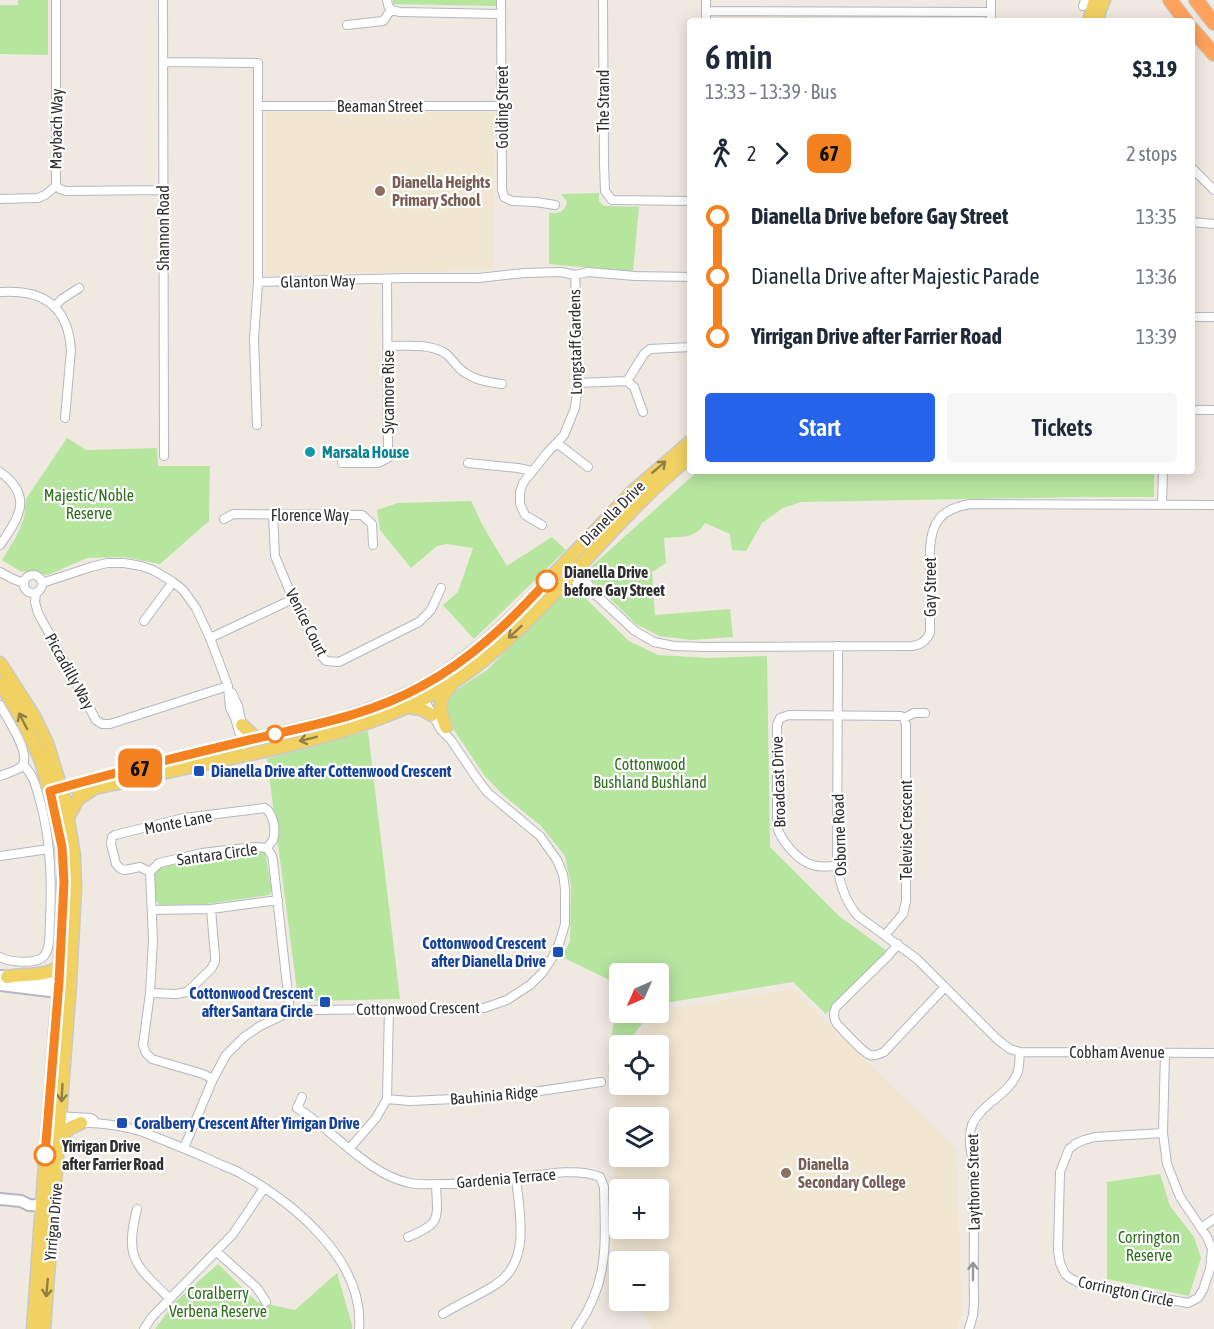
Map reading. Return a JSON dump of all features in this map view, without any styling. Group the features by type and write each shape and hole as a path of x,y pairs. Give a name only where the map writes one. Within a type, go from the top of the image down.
{"highway":[{"path":"1170,0 1184,18"},
{"path":"1196,0 1214,23"},
{"path":"1195,33 1214,54"}],"main road":[{"path":"1098,18 1104,0"},
{"path":"1088,2 1089,18"},
{"name":"Dianella Drive","path":"94,784 248,754 345,730 408,707 521,609 632,492 687,444"},
{"name":"Dianella Drive","path":"57,793 248,740 340,719 458,680 526,621 641,501 687,460"},
{"name":"Yirrigan Drive","path":"0,663 34,716 47,743 57,793 58,823 64,867 60,967 64,988"},
{"path":"446,728 440,710 442,697 458,680"},
{"name":"Yirrigan Drive","path":"0,683 22,718 68,818 74,856 75,887 64,988 48,1203 44,1329"},
{"path":"408,707 432,715"},
{"path":"34,716 44,727 64,772 77,780 94,784"},
{"path":"242,725 248,740"},
{"path":"68,818 78,799 94,784"},
{"path":"2,980 18,975 38,975 60,967"},
{"name":"Yirrigan Drive","path":"33,1329 48,1203 59,1138 54,1119"},
{"path":"59,1138 70,1128 81,1123"}],"street":[{"name":"Maybach Way","path":"56,0 56,186 66,191 163,190"},
{"name":"Shannon Road","path":"163,0 164,456"},
{"path":"387,0 391,10 400,12 501,14"},
{"name":"Golding Street","path":"501,0 502,190 504,197 512,201 555,205"},
{"name":"The Strand","path":"603,0 605,191 612,200 687,201"},
{"path":"706,0 706,18"},
{"path":"991,0 991,18"},
{"path":"347,25 383,21 391,10"},
{"path":"706,10 991,12"},
{"name":"Glanton Way","path":"164,62 258,63 258,282 478,278 561,272 575,275 588,272 687,277"},
{"name":"Beaman Street","path":"258,106 503,106"},
{"path":"1195,171 1214,190"},
{"path":"0,199 38,198 56,186"},
{"path":"1195,222 1214,224"},
{"name":"Longstaff Gardens","path":"542,525 525,515 520,504 520,492 523,483 532,471 564,435 575,408 578,383 578,345 575,275"},
{"name":"Sycamore Rise","path":"342,463 378,462 388,458 387,279"},
{"path":"257,425 254,339 258,282"},
{"path":"54,307 78,288"},
{"path":"0,292 32,293 54,307 64,320 70,341 65,418"},
{"path":"1195,317 1214,317"},
{"path":"388,346 416,346 437,350 444,353 474,378 501,384"},
{"path":"627,381 651,349 687,348"},
{"path":"578,383 627,381 634,387 643,412"},
{"path":"1195,410 1214,410"},
{"path":"557,442 588,467"},
{"path":"468,463 532,471"},
{"path":"0,472 15,485 21,507 12,529 0,545"},
{"path":"1163,474 1162,505 1214,505"},
{"name":"Gay Street","path":"563,564 573,574 586,581 595,594 635,631 654,642 674,646 705,647 913,646 927,640 930,633 931,537 938,519 946,512 957,506 970,504 1162,505"},
{"name":"Florence Way","path":"224,519 233,514 362,515 372,524 373,545"},
{"name":"Venice Court","path":"273,514 276,556 320,654 326,661 339,662 419,622 431,610 441,588"},
{"path":"42,583 107,563 124,563 153,570 183,590 196,608 220,662 228,688 230,708 248,740 248,754"},
{"path":"0,572 24,583"},
{"path":"35,575 42,583 40,591 36,593 27,591 24,583 28,577 35,575"},
{"path":"144,621 173,582"},
{"name":"Piccadilly Way","path":"36,593 35,602 38,613 96,720 102,724 110,724 228,688"},
{"path":"210,638 294,599"},
{"name":"Osborne Road","path":"838,646 837,866 843,891 858,916 917,959 998,1040 1010,1049 1020,1052"},
{"path":"228,688 238,706 242,725"},
{"name":"Cottonwood Crescent","path":"184,1148 213,1079 226,1055 244,1037 260,1026 290,1012 484,1008 507,1000 530,985 543,972 554,955 565,924 565,889 563,874 554,854 540,836 488,793 451,740 441,730 423,692"},
{"name":"Cottonwood Crescent","path":"423,692 451,740"},
{"path":"0,705 20,742 25,757 23,765 0,776"},
{"path":"837,714 896,715 904,718 914,713 925,713"},
{"name":"Broadcast Drive","path":"837,714 789,715 780,717 777,725 777,826 779,833 782,839 808,864 821,867 837,866"},
{"name":"Televise Crescent","path":"885,935 903,914 906,901 906,725 904,718"},
{"path":"0,957 7,960 36,961 49,947 51,886 45,817 34,778 23,765"},
{"name":"Monte Lane","path":"150,872 140,867 121,869 116,864 111,844 112,837 184,818 266,808 271,814 273,831 273,838 267,848"},
{"name":"Santara Circle","path":"150,872 159,863 202,853 254,847 267,848 273,861 290,1012"},
{"path":"0,856 49,849"},
{"path":"150,872 153,940 150,993 143,1045 146,1053 152,1059 213,1079"},
{"path":"153,910 211,909 278,900"},
{"path":"150,993 182,994 191,989 211,969 215,956 211,909"},
{"path":"898,944 836,1007 833,1014 837,1024 863,1050 870,1055 884,1052 945,987"},
{"path":"2,980 64,988"},
{"path":"350,1148 376,1118 387,1099 389,1009"},
{"name":"Cobham Avenue","path":"1020,1052 1214,1053"},
{"name":"Laythorne Street","path":"969,1329 974,1304 973,1166 969,1137 978,1114 1017,1075 1020,1052"},
{"name":"Corrington Circle","path":"1163,1133 1095,1137 1075,1144 1070,1149 1062,1164 1059,1183 1058,1251 1062,1269 1070,1278 1081,1284 1188,1303 1198,1298 1203,1290 1210,1269 1212,1249 1180,1197 1167,1164 1163,1133 1165,1053"},
{"name":"Bauhinia Ridge","path":"387,1099 410,1101 499,1097 601,1082"},
{"name":"Gardenia Terrace","path":"302,1097 297,1108 312,1117 379,1172 392,1179 411,1184 476,1184 564,1173 590,1173 600,1177 604,1187 604,1255 597,1289 577,1329"},
{"path":"54,1119 91,1118 101,1123"},
{"path":"54,1119 101,1123 143,1132 184,1148 264,1188 314,1228 347,1273 357,1297 359,1329"},
{"path":"443,1314 495,1285 514,1267 519,1256 520,1242 520,1212 516,1179"},
{"path":"408,1237 429,1228 435,1221 436,1184"},
{"path":"144,1329 152,1317 233,1234 264,1188"},
{"path":"0,1199 29,1205 48,1203"},
{"path":"137,1209 131,1245 133,1256 140,1269 170,1299"},
{"path":"1201,1228 1214,1219"},
{"path":"217,1252 256,1288 266,1302"}],"shaded area":[{"name":"Dianella Heights Primary School","path":"265,112 495,112 493,270 266,275"},
{"name":"Dianella Secondary College","path":"793,989 956,1149 962,1313 957,1329 652,1329 641,1311 669,1311 669,1251 612,1251 613,1239 669,1239 669,1179 614,1179 615,1167 669,1167 669,1107 616,1107 616,1095 669,1095 669,1035 642,1035 651,1023 669,1023 669,1009"}],"green space":[{"path":"18,0 48,0 48,55 0,54 0,5 18,5"},
{"path":"393,0 496,0 496,6 393,4"},
{"path":"599,193 599,201 604,206 639,207 633,272 549,264 549,213 563,210 567,202 561,194"},
{"name":"Majestic/Noble Reserve","path":"67,438 86,450 157,448 158,466 210,466 209,521 160,564 124,557 87,558 48,575 20,571 2,560 24,519 26,499"},
{"path":"695,474 1154,474 1154,497 801,502 783,508 762,523 746,551 732,550 730,534 705,523 692,535 664,538 666,563 652,572 655,615 730,609 733,637 691,640 659,636 636,624 584,573"},
{"path":"471,501 507,566 552,537 566,550 474,639 443,605 458,592 473,548 447,544 437,546 411,568 380,530 377,510 398,503"},
{"name":"Cottonwood Bushland Bushland","path":"572,585 629,641 658,655 710,658 767,656 770,847 839,916 887,951 826,1014 793,982 669,1002 669,963 609,963 609,980 562,957 570,941 571,885 565,856 541,826 502,794 484,775 436,703 487,670"},
{"path":"368,731 400,999 308,1001 302,999 297,991 267,759"},
{"path":"259,851 265,853 272,891 269,895 207,904 160,905 156,901 153,874 157,869 197,858"},
{"name":"Cottonwood Bushland Bushland","path":"613,1023 642,1023 634,1035 612,1035"},
{"name":"Corrington Reserve","path":"1160,1174 1170,1206 1194,1237 1201,1258 1189,1296 1107,1279 1107,1182"},
{"name":"Coralberry Verbena Reserve","path":"218,1264 257,1302 295,1310 337,1273 352,1329 155,1329 175,1302"}],"bus line":[{"name":"67","path":"45,1155 59,982 64,882 62,847 50,791 340,719 387,703 423,686 468,657 521,609 547,581"}],"place":[{"name":"Dianella Heights Primary School","path":"380,191"},
{"name":"Marsala House","path":"310,452"},
{"name":"Dianella Drive before Gay Street","path":"547,581"},
{"name":"Dianella Drive after Cottenwood Crescent","path":"199,771"},
{"name":"Cottonwood Crescent after Dianella Drive","path":"558,952"},
{"name":"Cottonwood Crescent after Santara Circle","path":"325,1002"},
{"name":"Coralberry Crescent After Yirrigan Drive","path":"122,1123"},
{"name":"Yirrigan Drive after Farrier Road","path":"45,1155"},
{"name":"Dianella Secondary College","path":"786,1173"}]}
